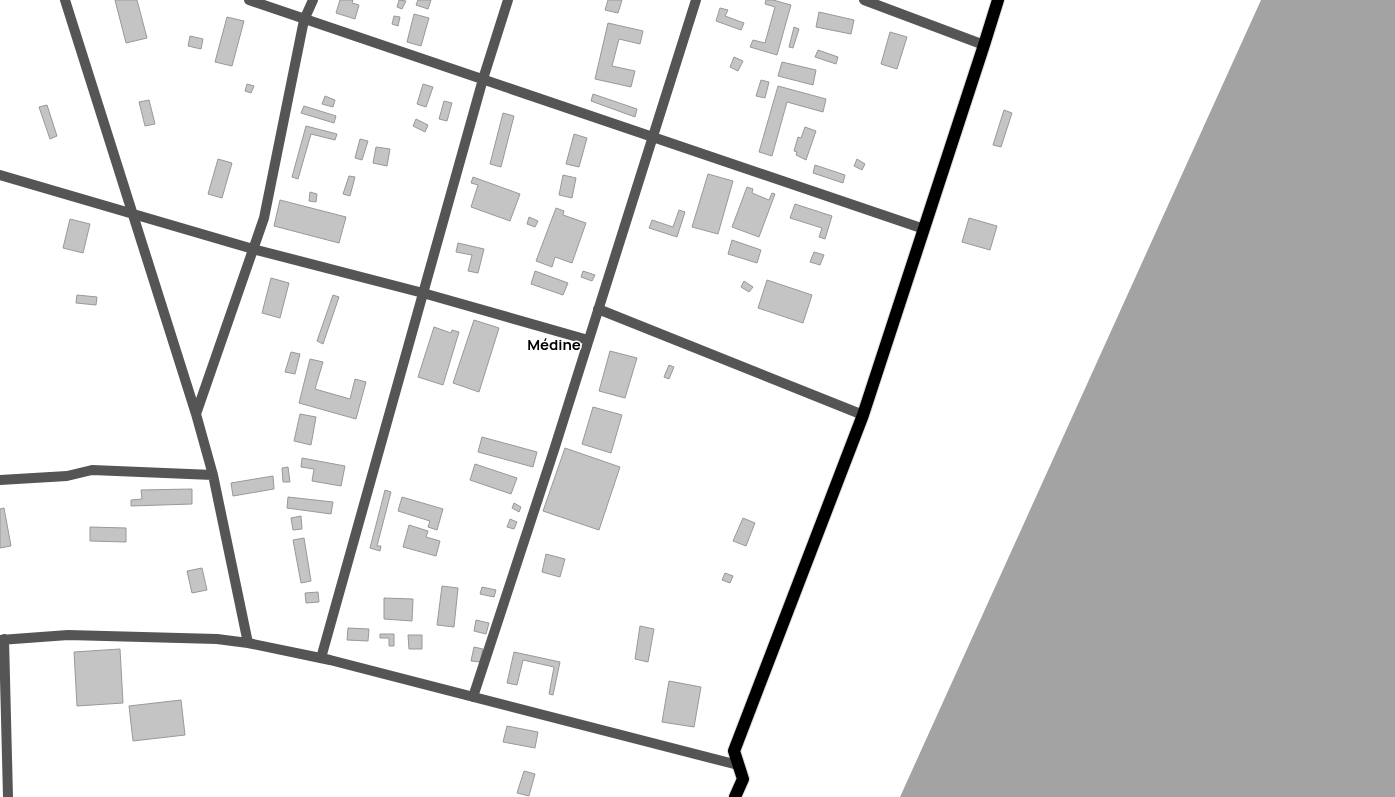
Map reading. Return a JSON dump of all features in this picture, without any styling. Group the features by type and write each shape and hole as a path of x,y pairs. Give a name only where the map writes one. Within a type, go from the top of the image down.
{"highway":[{"path":"735,797 743,779 734,751 862,415 998,0"}],"street":[{"path":"65,0 196,414 213,475 248,643"},
{"path":"249,0 304,20 483,79 924,229"},
{"path":"196,414 264,218 304,20 313,0"},
{"path":"321,658 483,79 508,0"},
{"path":"473,697 552,457 696,0"},
{"path":"864,0 984,45"},
{"path":"0,175 253,249 424,293 588,340"},
{"path":"598,309 862,415"},
{"path":"0,480 67,476 92,470 213,475"},
{"path":"8,797 2,640 68,636 217,639 248,643 321,658 738,765"}],"shaded area":[{"path":"1261,0 1395,0 1395,797 900,797"}],"building":[{"path":"115,0 137,0 147,38 126,43"},
{"path":"340,0 353,0 352,3 359,5 355,19 336,13"},
{"path":"399,0 406,1 402,9 397,7"},
{"path":"418,0 431,0 428,9 416,5"},
{"path":"608,0 622,0 618,13 605,10"},
{"path":"766,0 773,0 791,5 777,55 750,47 753,40 765,43 775,7 765,4"},
{"path":"720,8 728,10 725,16 744,23 741,30 716,21"},
{"path":"819,12 854,20 851,34 816,27"},
{"path":"414,14 429,18 421,46 407,42"},
{"path":"394,16 400,17 398,26 392,24"},
{"path":"227,17 244,21 232,66 215,62"},
{"path":"608,23 643,31 640,44 619,39 612,66 635,71 631,87 595,79"},
{"path":"794,27 799,29 793,48 789,47"},
{"path":"890,32 907,37 897,69 881,64"},
{"path":"190,36 203,39 201,49 188,46"},
{"path":"818,50 838,57 836,64 815,57"},
{"path":"734,57 743,61 738,71 730,67"},
{"path":"782,62 816,70 813,85 778,76"},
{"path":"761,80 769,82 765,98 756,96"},
{"path":"247,84 254,86 251,93 245,91"},
{"path":"423,84 433,87 426,107 417,104"},
{"path":"778,86 826,99 823,112 787,102 772,156 759,152"},
{"path":"593,94 637,109 635,117 591,101"},
{"path":"325,96 335,100 333,107 322,104"},
{"path":"149,100 155,124 145,126 139,102"},
{"path":"444,101 452,103 447,121 439,119"},
{"path":"47,105 57,136 50,139 39,107"},
{"path":"304,106 336,116 334,123 301,113"},
{"path":"1004,110 1012,113 1001,147 993,145"},
{"path":"503,113 514,116 501,167 490,164"},
{"path":"416,119 428,125 425,132 413,126"},
{"path":"306,126 337,134 335,140 311,134 298,179 292,177"},
{"path":"805,127 816,131 806,160 796,155 797,152 794,151 798,137 801,138"},
{"path":"574,134 587,138 579,167 566,164"},
{"path":"360,139 368,141 362,160 355,158"},
{"path":"376,147 390,149 387,166 373,163"},
{"path":"218,159 232,163 222,198 208,194"},
{"path":"857,159 865,164 862,170 854,166"},
{"path":"815,165 845,175 843,183 813,173"},
{"path":"708,174 733,181 718,234 692,227"},
{"path":"563,175 576,178 572,198 559,195"},
{"path":"349,176 355,177 350,196 343,194"},
{"path":"473,177 520,194 510,221 471,207 478,185 471,183"},
{"path":"747,187 753,189 752,193 769,200 772,193 775,194 759,237 732,227"},
{"path":"310,192 317,194 316,202 309,201"},
{"path":"280,200 346,217 339,243 274,226"},
{"path":"795,204 832,216 825,239 819,237 822,228 790,218"},
{"path":"556,208 564,211 563,215 586,223 572,263 555,257 552,267 536,261"},
{"path":"679,210 685,212 677,237 649,228 652,220 673,227"},
{"path":"529,217 538,221 535,227 527,224"},
{"path":"969,218 997,226 990,250 962,242"},
{"path":"70,219 90,224 83,253 63,248"},
{"path":"732,240 761,250 757,263 728,254"},
{"path":"458,243 484,249 478,273 468,271 472,255 456,252"},
{"path":"814,252 824,255 820,265 810,262"},
{"path":"535,271 568,283 563,295 531,284"},
{"path":"583,271 595,275 592,281 581,277"},
{"path":"271,278 289,283 280,318 262,313"},
{"path":"767,280 812,295 803,323 758,308"},
{"path":"744,281 753,287 749,292 741,287"},
{"path":"77,295 97,297 96,305 76,303"},
{"path":"333,295 339,297 323,344 317,341"},
{"path":"474,320 499,328 479,392 453,383"},
{"path":"434,327 451,333 452,330 459,332 443,385 418,377"},
{"path":"610,351 637,358 625,398 599,391"},
{"path":"291,352 300,354 295,374 285,372"},
{"path":"310,359 323,362 315,389 350,399 355,379 366,382 356,419 299,403"},
{"path":"669,365 674,367 669,379 664,377"},
{"path":"593,407 622,415 611,453 582,444"},
{"path":"300,414 316,417 311,445 294,441"},
{"path":"482,437 537,452 533,467 478,452"},
{"path":"565,448 620,467 599,530 543,511"},
{"path":"302,458 345,466 341,486 312,481 314,469 301,467"},
{"path":"475,464 517,478 511,494 470,480"},
{"path":"288,467 290,482 283,482 282,468"},
{"path":"273,476 274,489 233,496 231,483"},
{"path":"192,489 192,504 131,506 131,500 142,499 141,490"},
{"path":"385,490 391,492 377,546 381,546 380,551 370,548"},
{"path":"288,497 333,502 331,514 287,508"},
{"path":"402,497 443,509 437,530 428,527 430,521 398,511"},
{"path":"514,503 521,507 519,512 512,508"},
{"path":"4,508 11,546 0,548 0,509"},
{"path":"301,516 302,529 293,530 291,518"},
{"path":"743,518 755,523 746,546 733,541"},
{"path":"510,519 517,522 514,529 507,527"},
{"path":"409,525 428,531 426,537 440,541 436,556 403,547"},
{"path":"90,527 126,528 126,542 90,541"},
{"path":"304,538 311,581 301,583 293,540"},
{"path":"546,554 565,559 560,577 542,572"},
{"path":"202,568 207,590 192,593 187,571"},
{"path":"725,573 733,576 730,583 722,580"},
{"path":"442,586 458,588 454,627 437,625"},
{"path":"482,587 496,590 494,597 480,594"},
{"path":"318,592 319,602 306,603 305,593"},
{"path":"384,598 413,599 412,621 384,619"},
{"path":"476,620 489,623 486,634 474,631"},
{"path":"640,626 654,629 648,662 635,659"},
{"path":"348,628 369,629 368,641 347,640"},
{"path":"380,634 394,634 394,646 389,646 389,638 380,638"},
{"path":"408,635 422,635 422,649 409,649"},
{"path":"474,647 483,649 480,662 471,661"},
{"path":"120,649 123,703 77,706 74,652"},
{"path":"514,652 560,662 553,695 549,694 554,667 523,660 517,685 507,683"},
{"path":"669,681 701,687 694,727 662,722"},
{"path":"181,700 185,735 133,741 129,706"},
{"path":"507,726 538,732 535,748 503,742"},
{"path":"524,771 535,774 529,796 517,793"}],"district":[{"name":"Médine","path":"554,345"}]}
